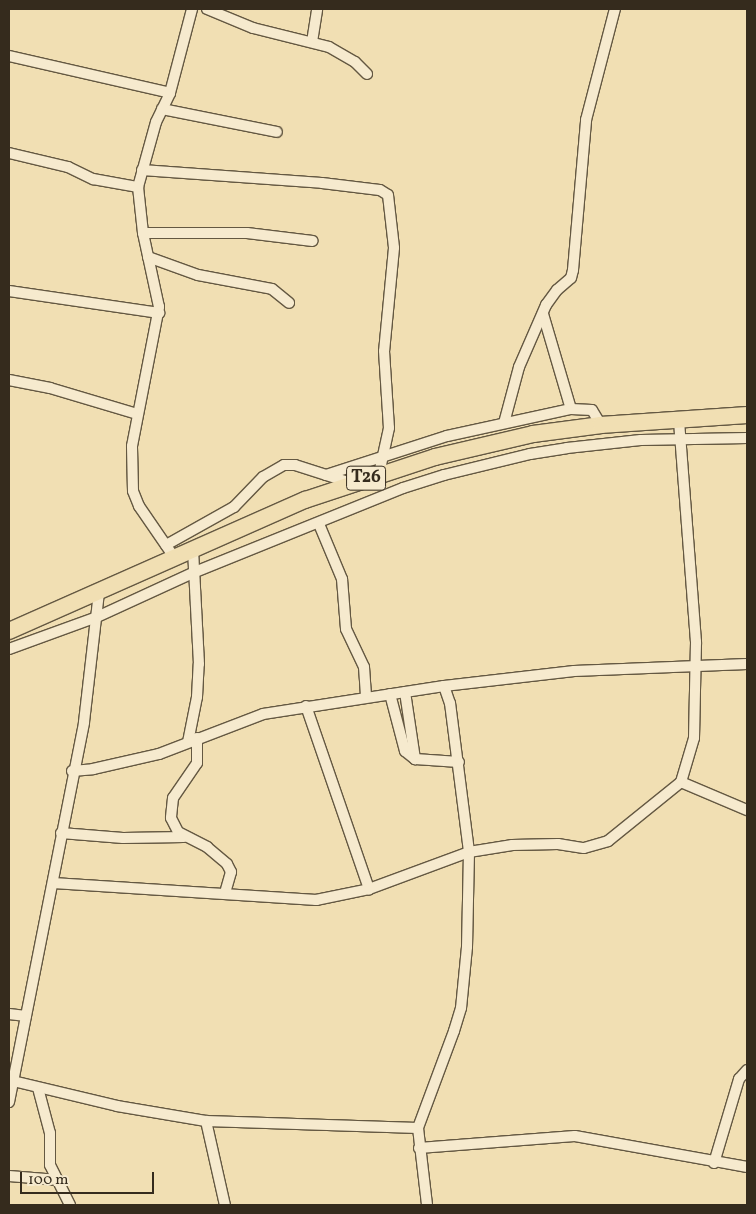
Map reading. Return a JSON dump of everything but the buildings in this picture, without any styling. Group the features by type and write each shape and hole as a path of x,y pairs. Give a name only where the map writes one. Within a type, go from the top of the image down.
{"highway":[{"name":"T26","path":"9,631 99,592 170,551 193,548 351,483 478,445 600,424 747,415"}],"street":[{"path":"192,9 170,93 162,109 138,187 143,232 148,258 157,286 159,313 137,414 130,467 133,491 139,506 170,551 234,507 263,477 279,467 295,464 351,483"},
{"path":"207,9 261,30 312,42 340,52 368,74"},
{"path":"312,42 317,9"},
{"path":"504,423 519,367 543,314 551,297 571,278 586,120 615,9"},
{"path":"9,56 170,93"},
{"path":"162,109 277,132"},
{"path":"9,153 68,167 93,179 138,187"},
{"path":"142,170 322,183 380,190 388,195 394,248 384,351 389,428 379,474"},
{"path":"143,232 247,233 313,241"},
{"path":"148,258 198,275 272,289 289,303"},
{"path":"9,291 159,313"},
{"path":"543,314 570,409"},
{"path":"9,380 50,388 137,414"},
{"path":"326,476 447,436 570,409 592,410 600,424"},
{"path":"53,883 316,900 369,889 469,852 512,845 595,846 608,841 681,782 694,738 697,664 680,419"},
{"path":"9,648 97,617 195,572 319,524 403,488 530,454 604,443 681,438 747,438"},
{"path":"319,524 342,578 346,629 364,667 366,698"},
{"path":"193,548 199,664 192,740 195,770 173,798 171,806 174,826 184,837 207,848 227,864 231,872 225,893"},
{"path":"9,1102 91,681 99,592"},
{"path":"72,771 128,762 263,714 306,706 444,686 574,671 697,664 747,664"},
{"path":"427,1205 418,1128 461,1008 467,947 469,852 459,762 450,703 444,686"},
{"path":"405,692 415,760"},
{"path":"390,694 399,738 405,750 415,760 459,762"},
{"path":"306,706 369,889"},
{"path":"681,782 747,810"},
{"path":"61,833 157,839 184,837"},
{"path":"9,1014 26,1016"},
{"path":"714,1163 739,1079 747,1070"},
{"path":"13,1081 117,1106 206,1121 418,1128"},
{"path":"38,1088 50,1133 50,1165 70,1205"},
{"path":"206,1121 225,1205"},
{"path":"419,1148 575,1136 714,1163 747,1167"},
{"path":"9,1176 58,1180"}]}
